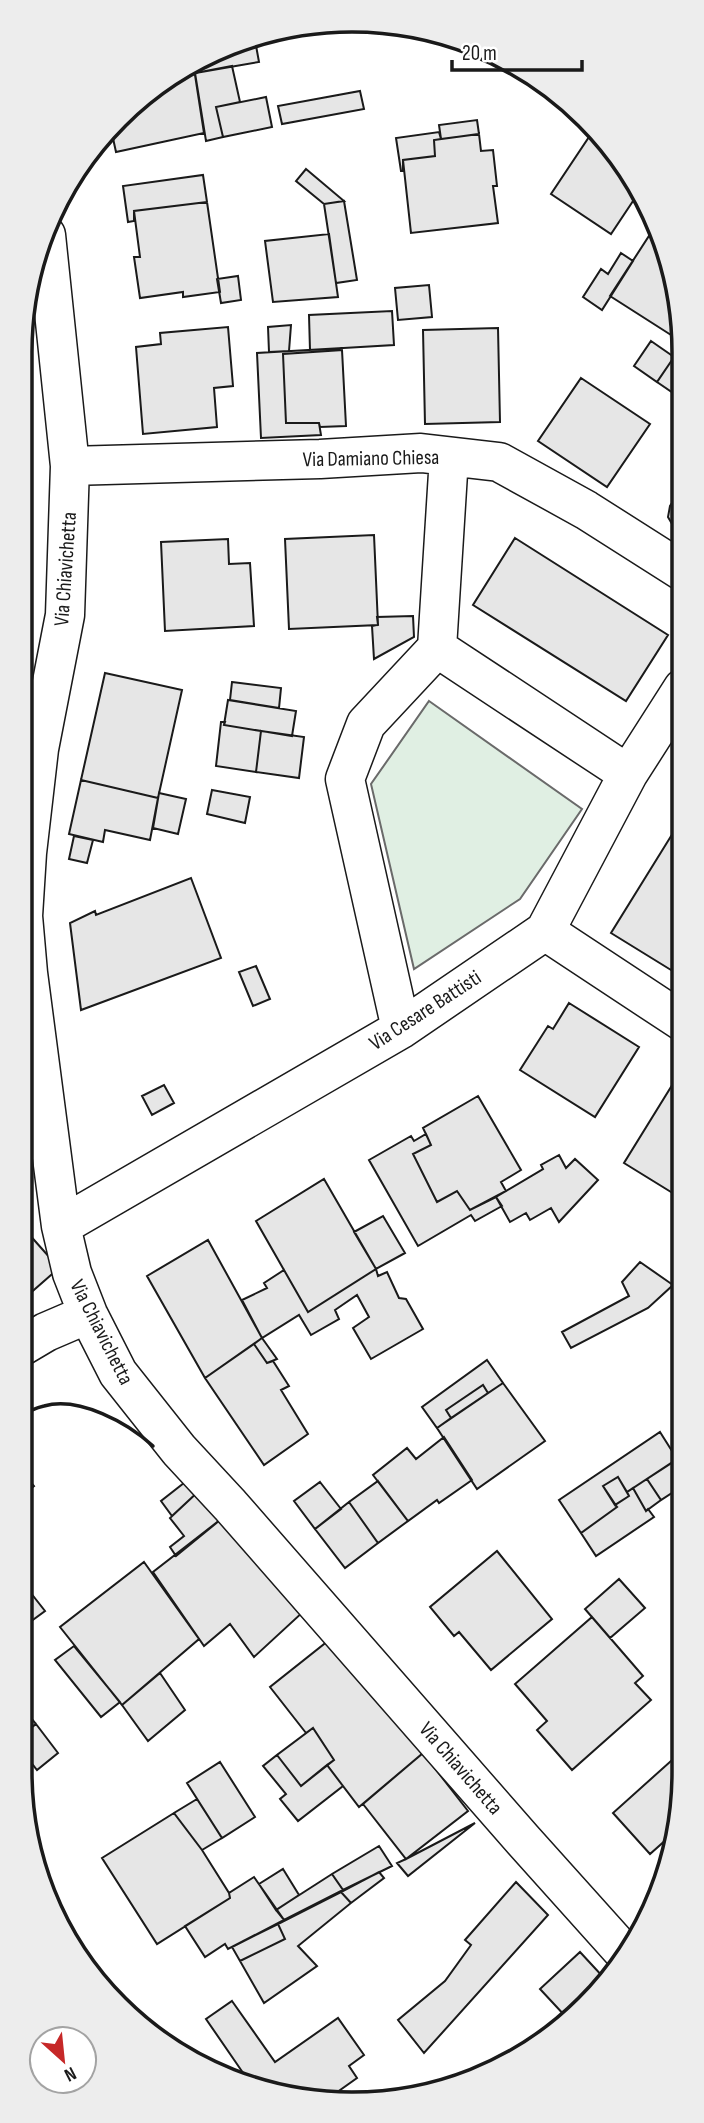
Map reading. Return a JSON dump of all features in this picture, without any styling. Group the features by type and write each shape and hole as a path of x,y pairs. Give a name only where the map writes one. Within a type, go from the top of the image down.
{"street":[{"name":"Via Chiavichetta","path":"31,742 65,615 70,466 48,252"},
{"name":"Via Damiano Chiesa","path":"70,466 320,459 421,453 499,462 586,510 673,565"},
{"path":"401,1029 345,779 366,724 437,648 449,457"},
{"path":"437,648 628,774"},
{"name":"Via Cesare Battisti","path":"61,1226 401,1029 544,931 628,774 673,704"},
{"path":"544,931 673,1016"},
{"name":"Via Chiavichetta","path":"31,996 61,1226 72,1273 88,1314 118,1373 179,1450 619,1947"},
{"path":"31,1341 88,1314"}],"green space":[{"path":"429,701 582,809 520,899 414,969 371,784"}],"building":[{"path":"256,46 259,62 195,73 229,56"},
{"path":"232,66 240,102 216,107 223,137 206,141 195,73"},
{"path":"195,73 204,133 116,152 113,139 125,125 157,98"},
{"path":"360,91 364,109 282,124 278,106"},
{"path":"266,97 272,127 223,137 216,107"},
{"path":"477,120 479,134 441,139 439,125"},
{"path":"439,132 441,139 434,140 435,156 403,160 401,171 396,138"},
{"path":"479,134 481,151 493,150 497,186 493,186 498,223 411,233 403,160 435,156 434,140"},
{"path":"589,137 634,200 611,234 551,194"},
{"path":"306,169 344,201 324,204 296,181"},
{"path":"203,175 207,202 134,211 134,221 128,222 123,186"},
{"path":"344,201 357,280 336,283 324,204"},
{"path":"207,202 220,292 183,297 183,292 140,298 134,257 140,257 134,211"},
{"path":"329,234 338,297 273,302 265,241"},
{"path":"650,234 662,269 672,336 610,296"},
{"path":"621,253 633,261 602,310 583,297 601,269 608,274"},
{"path":"238,276 241,300 221,303 217,279"},
{"path":"429,285 432,317 398,320 395,288"},
{"path":"392,311 394,345 310,350 309,315"},
{"path":"291,325 289,351 269,352 268,327"},
{"path":"228,327 233,386 214,388 217,427 143,434 136,347 161,344 160,333"},
{"path":"498,328 500,422 425,424 423,330"},
{"path":"651,341 673,356 657,382 634,366"},
{"path":"342,348 283,354 286,423 319,423 321,435 261,438 257,353"},
{"path":"342,350 346,426 320,427 319,423 286,423 283,354"},
{"path":"673,358 673,393 657,382"},
{"path":"581,378 650,424 607,487 538,441"},
{"path":"673,502 673,526 668,517"},
{"path":"374,535 378,625 289,629 285,539"},
{"path":"515,538 668,635 626,701 473,605"},
{"path":"228,539 229,564 250,563 254,626 165,631 161,542"},
{"path":"413,616 414,637 374,659 372,626 378,625 377,617"},
{"path":"105,673 182,690 158,798 81,780"},
{"path":"232,682 281,688 279,708 230,700"},
{"path":"228,700 296,711 292,736 224,725"},
{"path":"221,722 225,722 224,725 261,731 256,772 216,766"},
{"path":"261,731 304,737 299,778 256,772"},
{"path":"81,780 158,798 150,840 105,830 103,842 69,834"},
{"path":"212,790 250,797 245,823 207,814"},
{"path":"159,793 186,799 178,834 153,828"},
{"path":"673,833 673,967 671,970 611,933"},
{"path":"74,836 93,840 87,863 69,859"},
{"path":"191,878 221,958 81,1010 70,923 95,911 96,915"},
{"path":"256,966 270,999 253,1006 239,972"},
{"path":"569,1003 639,1047 595,1117 520,1070 548,1026 553,1029"},
{"path":"673,1084 673,1193 624,1163"},
{"path":"164,1085 174,1103 152,1115 142,1096"},
{"path":"478,1096 521,1170 501,1182 506,1191 470,1210 457,1191 437,1202 413,1154 431,1145 423,1128"},
{"path":"426,1134 431,1145 413,1154 437,1202 457,1191 470,1210 496,1197 502,1206 475,1221 471,1215 418,1246 369,1160 411,1136 414,1141"},
{"path":"559,1155 566,1168 575,1159 598,1180 559,1222 551,1208 530,1220 526,1213 510,1222 496,1197 543,1169 541,1165"},
{"path":"324,1179 376,1269 308,1312 256,1221"},
{"path":"383,1216 405,1253 376,1269 354,1232"},
{"path":"31,1236 59,1268 31,1292"},
{"path":"208,1240 262,1338 205,1378 147,1276"},
{"path":"640,1262 673,1285 648,1308 571,1348 562,1332 629,1296 622,1282"},
{"path":"376,1269 378,1276 387,1272 399,1298 406,1299 423,1329 371,1359 353,1328 369,1317 357,1295 335,1310 339,1319 311,1335 299,1315 262,1338 242,1300 267,1288 264,1283 284,1270 308,1312"},
{"path":"262,1338 277,1359 267,1363 254,1344"},
{"path":"254,1344 267,1363 273,1361 289,1386 281,1390 308,1434 264,1465 205,1378"},
{"path":"487,1360 503,1383 488,1393 483,1385 446,1410 451,1418 437,1428 422,1407"},
{"path":"503,1383 545,1441 477,1489 437,1428"},
{"path":"483,1385 488,1393 451,1418 446,1410"},
{"path":"660,1432 673,1453 673,1462 627,1492 618,1477 603,1486 617,1507 581,1533 559,1500"},
{"path":"444,1437 472,1480 408,1521 373,1475 407,1448 416,1459"},
{"path":"673,1462 673,1492 661,1500 647,1479"},
{"path":"618,1477 629,1496 615,1505 603,1486"},
{"path":"189,1479 201,1489 172,1516 161,1501"},
{"path":"647,1479 661,1500 646,1511 633,1488"},
{"path":"378,1481 408,1521 378,1543 349,1502"},
{"path":"320,1482 341,1509 315,1529 294,1501"},
{"path":"633,1488 646,1511 648,1509 654,1517 596,1556 581,1533 617,1507 615,1505 629,1496 627,1492"},
{"path":"201,1489 225,1516 176,1556 170,1547 184,1536 170,1518"},
{"path":"349,1502 378,1543 345,1568 315,1529"},
{"path":"225,1516 304,1611 254,1657 230,1624 204,1646 153,1572"},
{"path":"497,1551 552,1619 491,1670 459,1632 454,1636 430,1607"},
{"path":"144,1562 199,1639 122,1705 60,1627"},
{"path":"619,1579 645,1608 610,1638 585,1609"},
{"path":"31,1593 45,1611 31,1621"},
{"path":"592,1617 643,1676 635,1683 651,1700 572,1770 537,1730 547,1721 515,1684"},
{"path":"333,1637 423,1753 359,1807 327,1765 334,1760 313,1728 306,1733 270,1687"},
{"path":"74,1646 120,1702 101,1717 55,1660"},
{"path":"160,1673 185,1710 148,1741 122,1705"},
{"path":"36,1724 58,1753 37,1770 31,1762 31,1728"},
{"path":"313,1728 334,1760 301,1786 277,1755"},
{"path":"423,1753 468,1811 406,1859 363,1804"},
{"path":"277,1755 301,1786 327,1765 343,1786 298,1821 280,1799 286,1794 263,1766"},
{"path":"673,1759 670,1813 665,1841 650,1854 613,1813"},
{"path":"220,1762 255,1817 222,1838 187,1783"},
{"path":"197,1799 222,1838 202,1850 174,1813"},
{"path":"174,1813 202,1850 230,1898 157,1944 102,1858"},
{"path":"475,1823 408,1876 397,1863 406,1859"},
{"path":"379,1846 392,1866 343,1890 332,1874"},
{"path":"283,1869 299,1895 276,1910 259,1884"},
{"path":"379,1872 384,1878 351,1903 341,1892"},
{"path":"332,1874 343,1890 284,1920 276,1910"},
{"path":"254,1877 284,1920 228,1949 225,1944 205,1957 185,1926 230,1898 229,1893"},
{"path":"516,1882 548,1915 424,2053 398,2020 445,1981 471,1945 465,1940"},
{"path":"341,1892 351,1903 298,1946 317,1966 264,2003 240,1961 285,1939 278,1924"},
{"path":"278,1924 285,1939 240,1961 232,1947"},
{"path":"580,1952 600,1973 562,2013 540,1989"},
{"path":"232,2001 275,2062 338,2018 364,2055 349,2066 357,2078 338,2091 331,2091 269,2081 242,2072 206,2019"}],"wall":[{"path":"31,1410 58,1404 87,1408 117,1421 153,1446"}]}
